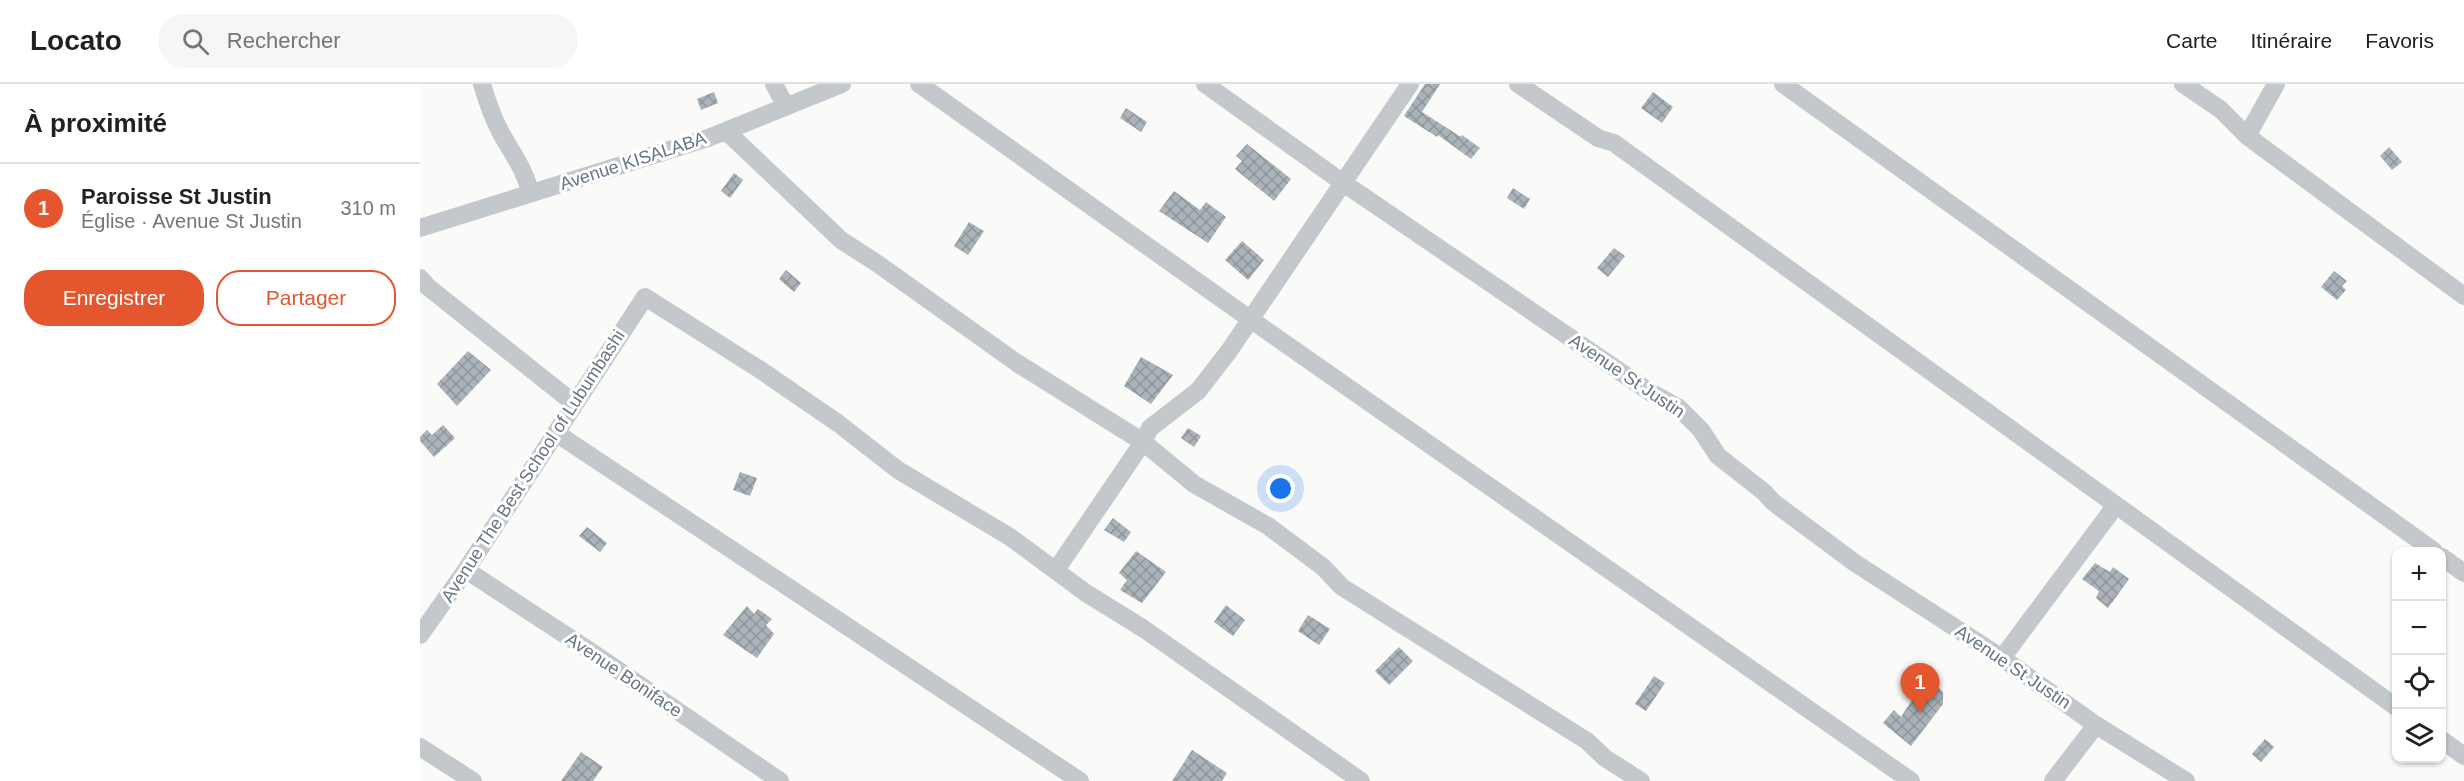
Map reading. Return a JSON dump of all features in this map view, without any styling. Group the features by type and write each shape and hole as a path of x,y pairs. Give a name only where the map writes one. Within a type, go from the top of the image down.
{"street":[{"path":"482,84 489,109 527,176 530,192"},
{"path":"774,84 785,105"},
{"name":"Avenue KISALABA","path":"420,228 726,131 785,105 842,84"},
{"path":"919,84 1250,320 1911,781"},
{"name":"Avenue St Justin","path":"1205,84 1342,182 1650,392 1679,408 1701,430 1718,456 1773,502 1855,563 2002,658 2096,725 2186,781"},
{"path":"1361,781 1243,696 1056,570 1143,442 1150,428 1198,391 1229,351 1410,84"},
{"path":"1518,84 1598,138 1614,143 2392,703"},
{"path":"1783,84 2427,547"},
{"path":"2182,84 2220,109 2247,136 2464,296"},
{"path":"2247,136 2276,84"},
{"path":"726,131 841,240 1017,363 1143,442 1194,484 1268,526 1323,567 1342,587 1587,741 1605,758 1641,781"},
{"path":"423,288 575,404"},
{"name":"Avenue The Best School of Lubumbashi","path":"420,635 466,570 645,297 759,369 839,424 898,470 970,511 1056,570"},
{"path":"556,432 1080,781"},
{"path":"2002,658 2116,505"},
{"path":"2446,559 2464,573"},
{"name":"Avenue Boniface","path":"466,570 593,653 780,781"},
{"path":"2053,781 2096,725"},
{"path":"2446,743 2464,756"},
{"path":"420,747 473,781"}],"building":[{"path":"1425,84 1440,84 1422,112 1480,148 1471,159 1438,135 1437,137 1404,116"},
{"path":"714,92 718,103 701,110 697,99"},
{"path":"1653,92 1673,107 1662,123 1641,108"},
{"path":"1126,108 1147,122 1141,132 1120,118"},
{"path":"1247,144 1291,179 1274,201 1235,169 1242,161 1236,156"},
{"path":"2389,147 2402,162 2392,170 2380,156"},
{"path":"734,173 743,180 730,198 721,191"},
{"path":"1513,188 1530,199 1524,209 1507,198"},
{"path":"1174,191 1200,210 1206,202 1226,217 1208,243 1159,211"},
{"path":"969,222 984,231 968,255 954,246"},
{"path":"1242,241 1264,260 1248,280 1225,260"},
{"path":"1614,248 1625,256 1608,277 1597,268"},
{"path":"786,270 801,283 794,292 779,279"},
{"path":"2334,271 2347,281 2342,286 2346,290 2337,300 2321,287"},
{"path":"468,351 491,370 457,406 437,384"},
{"path":"1141,357 1173,375 1151,404 1124,386"},
{"path":"443,425 455,438 434,457 420,441 420,437 427,430 432,435"},
{"path":"1188,428 1201,436 1194,447 1181,438"},
{"path":"740,472 757,478 750,496 733,490"},
{"path":"1113,518 1131,532 1124,542 1104,530"},
{"path":"587,527 607,543 600,552 579,536"},
{"path":"1136,551 1166,572 1142,603 1120,590 1127,580 1119,573"},
{"path":"2095,563 2110,572 2113,567 2129,579 2108,608 2096,598 2099,591 2082,579"},
{"path":"1226,605 1245,620 1233,636 1214,622"},
{"path":"747,606 754,614 758,609 772,619 766,625 774,634 757,658 723,635"},
{"path":"1308,615 1330,629 1319,645 1298,631"},
{"path":"1399,647 1413,661 1389,685 1375,671"},
{"path":"1654,676 1665,683 1646,711 1635,704"},
{"path":"1936,685 1943,692 1943,704 1911,746 1883,723 1894,710 1901,717 1921,686"},
{"path":"2265,739 2274,747 2261,762 2252,754"},
{"path":"1192,750 1227,773 1222,781 1172,781"},
{"path":"581,752 603,767 593,781 561,781"}],"place":[{"name":"Paroisse St Justin","path":"1920,713"}]}
